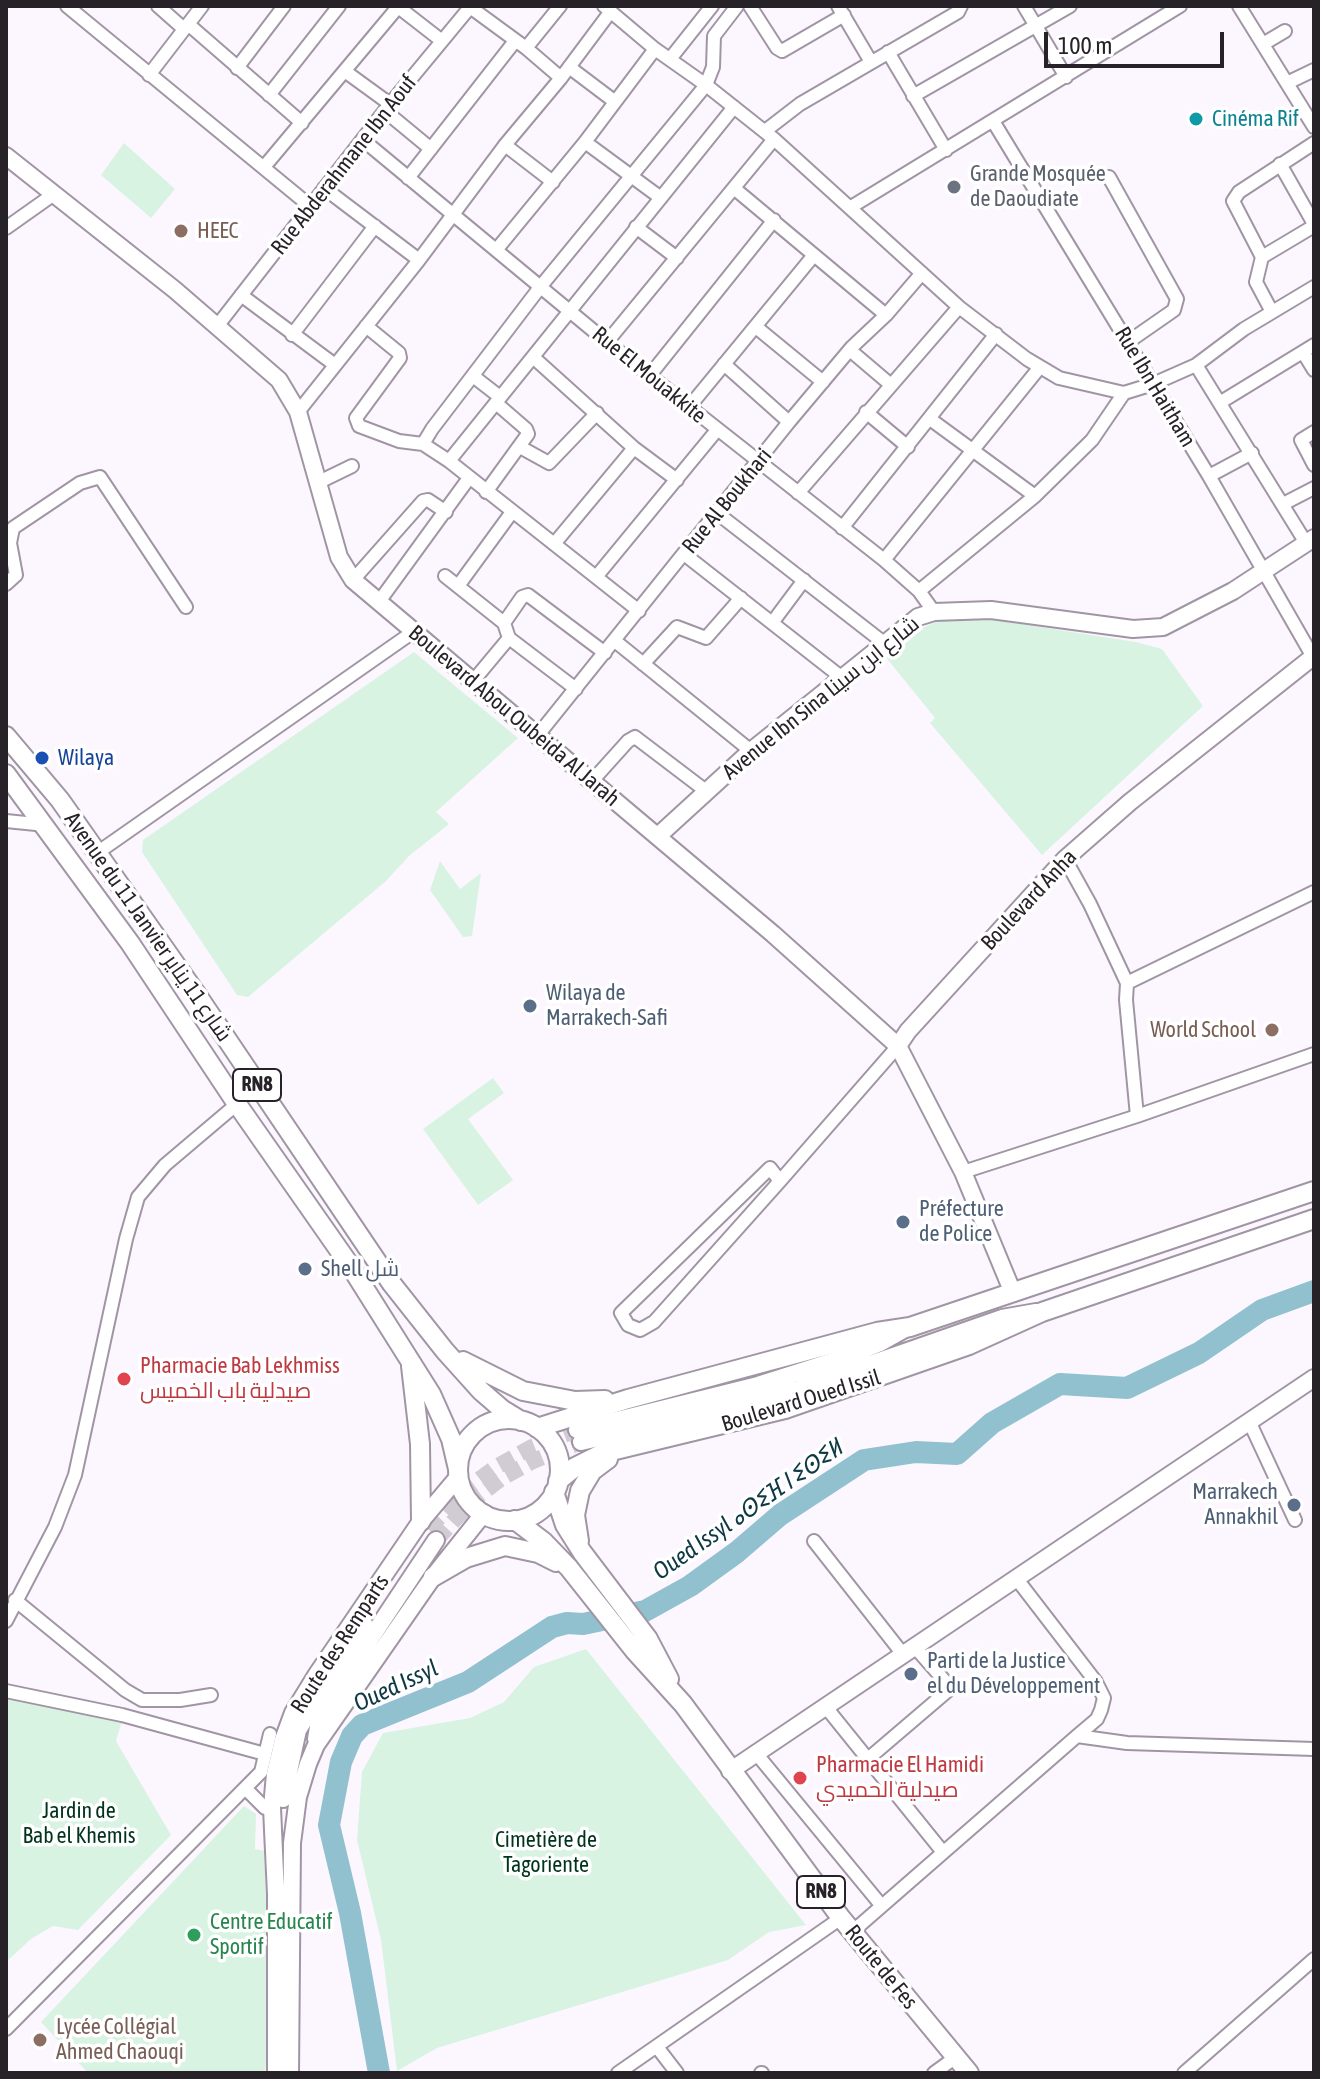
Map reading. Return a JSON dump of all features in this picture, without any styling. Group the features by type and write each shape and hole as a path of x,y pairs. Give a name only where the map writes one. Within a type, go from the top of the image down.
{"main road":[{"name":"Avenue du 11 Janvier شارع 11 يناير","path":"6,736 60,800 197,995 365,1245 445,1351 493,1402 529,1424"},
{"name":"Avenue du 11 Janvier شارع 11 يناير","path":"6,774 138,954 237,1104 351,1267 437,1406 451,1439 458,1472"},
{"name":"Boulevard Oued Issil","path":"529,1424 877,1332 910,1327 1314,1191"},
{"name":"Boulevard Oued Issil","path":"556,1487 588,1460 623,1448 785,1409 969,1345 1042,1312 1314,1219"},
{"path":"445,1351 484,1374 523,1391 575,1401 628,1399"},
{"path":"410,1360 428,1530"},
{"path":"458,1472 464,1447 480,1428 503,1419 529,1424"},
{"name":"RN8","path":"529,1424 548,1438 556,1453 559,1465 556,1487"},
{"path":"582,1552 575,1515 580,1491 592,1471 623,1448"},
{"name":"RN8","path":"458,1472 466,1497 484,1513 498,1519 515,1520"},
{"path":"515,1520 541,1509 556,1487"},
{"name":"Route de Fes","path":"556,1487 565,1525 606,1599 846,1925 969,2073"},
{"name":"Route de Fes","path":"515,1520 606,1599"},
{"path":"433,1577 466,1558 505,1546 538,1553 569,1568"}],"street":[{"path":"68,6 310,206"},
{"path":"158,6 302,123"},
{"path":"149,75 202,6"},
{"path":"237,68 284,6"},
{"path":"269,95 339,6"},
{"path":"264,167 398,6 442,41"},
{"path":"408,178 520,45 560,6"},
{"path":"670,59 712,6"},
{"path":"423,444 541,286 706,85 713,67 714,36 737,6"},
{"path":"750,6 782,51 841,10 871,62"},
{"path":"607,342 735,189 770,135 800,104 958,12 961,6"},
{"path":"1024,6 1066,77"},
{"path":"913,96 1070,6"},
{"path":"851,207 1180,6"},
{"path":"1239,6 1314,127"},
{"path":"471,7 520,45 614,101"},
{"name":"Rue Abderahmane Ibn Aouf","path":"218,325 471,7"},
{"path":"298,412 419,260 505,145 565,73 607,9 770,135 959,307 1040,367 1070,382 1124,393 1153,384 1196,365 1314,287"},
{"path":"1263,44 1285,31"},
{"path":"497,249 585,142 655,49"},
{"path":"888,52 946,150"},
{"path":"1287,83 1314,70"},
{"path":"346,72 431,149"},
{"path":"449,461 734,107"},
{"name":"Rue Ibn Haitham","path":"993,121 1209,476 1313,656"},
{"name":"Rue El Mouakkite","path":"363,140 607,342 884,560 919,591 934,612"},
{"path":"585,142 661,198"},
{"path":"1272,312 1256,282 1262,257 1233,201 1239,192 1314,143"},
{"path":"505,145 553,182"},
{"name":"Boulevard Abou Oubeida Al Jarah","path":"6,156 218,325 279,380 298,412 339,557 353,580 773,934 898,1046 963,1172 1013,1293"},
{"path":"1262,257 1314,225 1280,164"},
{"path":"1109,177 1177,299 1174,310 1128,342"},
{"path":"324,188 419,260"},
{"path":"735,189 886,315"},
{"path":"6,228 54,194"},
{"path":"650,375 774,220"},
{"path":"292,335 375,226"},
{"path":"636,227 677,258"},
{"path":"689,407 814,255"},
{"name":"Rue Al Boukhari","path":"538,735 789,422 922,273"},
{"path":"241,295 335,365"},
{"path":"798,493 959,307"},
{"path":"366,326 399,353 400,358 356,418 357,423 363,429 399,441 423,444 449,461 639,611"},
{"path":"756,327 823,382"},
{"path":"842,528 996,334"},
{"path":"1221,402 1309,348 1314,370"},
{"path":"851,351 891,385"},
{"path":"533,357 634,448 677,480"},
{"path":"724,364 789,422"},
{"path":"1196,365 1283,504 1310,541"},
{"path":"884,560 1040,367"},
{"path":"473,376 528,432 486,492"},
{"path":"919,591 1035,496 1092,440 1124,393"},
{"path":"866,412 908,447"},
{"path":"520,447 549,463 597,413"},
{"path":"930,419 1035,496"},
{"path":"596,577 717,430"},
{"path":"1314,432 1301,440 1314,465"},
{"path":"554,544 634,448"},
{"path":"1209,476 1252,453"},
{"path":"317,483 352,466"},
{"path":"6,584 16,575 10,543 13,528 80,483 100,477 186,607"},
{"path":"378,603 469,478"},
{"path":"1283,504 1314,488"},
{"path":"353,580 423,501 428,500 446,512"},
{"path":"458,586 512,512"},
{"path":"717,513 884,643"},
{"name":"Avenue Ibn Sina شارع ابن سينا","path":"658,836 751,751 918,617 934,612 991,610 1151,629 1173,624 1310,541"},
{"path":"684,554 841,677"},
{"path":"445,576 504,623 509,638 576,689"},
{"path":"772,623 804,580"},
{"path":"504,623 522,597 528,595 605,653"},
{"path":"643,664 677,627 702,638 708,637 741,598"},
{"path":"97,853 413,632"},
{"path":"474,680 509,638"},
{"path":"615,641 751,751"},
{"name":"Boulevard Anha","path":"780,1181 770,1168 621,1313 628,1325 640,1330 654,1322 780,1181 898,1046 908,1031 1065,859 1141,793 1313,656"},
{"path":"592,781 635,737 706,791"},
{"path":"6,821 46,825"},
{"path":"1065,859 1127,983 1137,1116"},
{"path":"1127,983 1314,892"},
{"path":"963,1172 1314,1054"},
{"path":"6,1621 55,1527 75,1475 126,1239 138,1197 165,1165 237,1104"},
{"name":"Boulevard Oued Issil","path":"910,1327 837,1360 579,1436 742,1405 796,1390 1002,1318 1042,1312"},
{"path":"730,1771 1314,1378"},
{"path":"1249,1421 1295,1520"},
{"name":"Route des Remparts","path":"276,2073 272,1808 279,1753 293,1713 428,1530 458,1472"},
{"name":"Route des Remparts","path":"290,2073 290,1896 294,1827 304,1776 316,1745 433,1577 484,1513"},
{"path":"316,1745 319,1721 428,1530"},
{"path":"275,1850 287,1771 298,1730 428,1530"},
{"path":"814,1541 908,1649 951,1688 869,1758"},
{"path":"618,2073 881,1905 1097,1719 1104,1698 1102,1691 1016,1578"},
{"path":"15,1600 136,1697 151,1702 211,1695"},
{"path":"6,1691 122,1715 265,1754"},
{"path":"825,1706 942,1851"},
{"path":"6,2029 261,1772 270,1734"},
{"path":"1077,1736 1138,1744 1314,1749"},
{"path":"755,1752 881,1905"},
{"path":"245,1788 265,1808 272,1808"},
{"path":"1184,2073 1314,1959"},
{"path":"657,2047 677,2073"},
{"path":"934,2073 956,2057"}],"green space":[{"path":"124,143 175,189 151,218 101,175"},
{"path":"944,618 982,618 1136,642 1162,649 1203,706 1042,855 930,723 935,718 884,655 914,632"},
{"path":"414,652 518,738 436,812 449,824 248,997 237,995 142,852 143,840"},
{"path":"440,861 460,889 481,873 472,936 463,937 430,890"},
{"path":"493,1078 504,1093 468,1119 513,1180 478,1205 423,1129"},
{"name":"Cimetière de Tagoriente","path":"586,1649 806,1925 769,1932 728,1960 437,2048 397,2071 381,1940 357,1840 362,1772 383,1733 470,1718 504,1702 534,1667"},
{"name":"Jardin de Bab el Khemis","path":"6,1696 122,1721 116,1741 171,1835 78,1930 53,1926 31,1939 6,1962"},
{"name":"Centre Educatif Sportif","path":"244,1806 256,1814 255,1849 264,1851 271,2020 265,2073 88,2073 41,2022"}],"waterway":[{"name":"Oued Issyl ⴰⵙⵉⴼ ⵏ ⵉⵙⵉⵍ","path":"379,2073 350,1913 329,1825 341,1762 352,1736 362,1725 468,1682 552,1627 645,1611 690,1586 737,1552 780,1515 864,1460 916,1452 957,1454 992,1423 1060,1384 1127,1388 1199,1353 1262,1310 1314,1291"}],"tunnel":[{"path":"428,1529 464,1491 496,1467 532,1447 577,1430"},
{"path":"436,1540 473,1500 502,1478 533,1461 581,1442"}],"place":[{"name":"Cinéma Rif","path":"1196,119"},
{"name":"Grande Mosquée de Daoudiate","path":"954,187"},
{"name":"HEEC","path":"181,231"},
{"name":"Wilaya","path":"42,758"},
{"name":"Wilaya de Marrakech-Safi","path":"530,1006"},
{"name":"World School","path":"1272,1030"},
{"name":"Préfecture de Police","path":"903,1222"},
{"name":"Shell شل","path":"305,1269"},
{"name":"Pharmacie Bab Lekhmiss صيدلية باب الخميس","path":"124,1379"},
{"name":"Marrakech Annakhil","path":"1294,1505"},
{"name":"Parti de la Justice el du Développement","path":"911,1674"},
{"name":"Pharmacie El Hamidi صيدلية الحميدي","path":"800,1778"},
{"name":"Centre Educatif Sportif","path":"194,1935"},
{"name":"Lycée Collégial Ahmed Chaouqi","path":"40,2040"}],"water label":[{"name":"Oued Issyl","path":"396,1686"}]}
